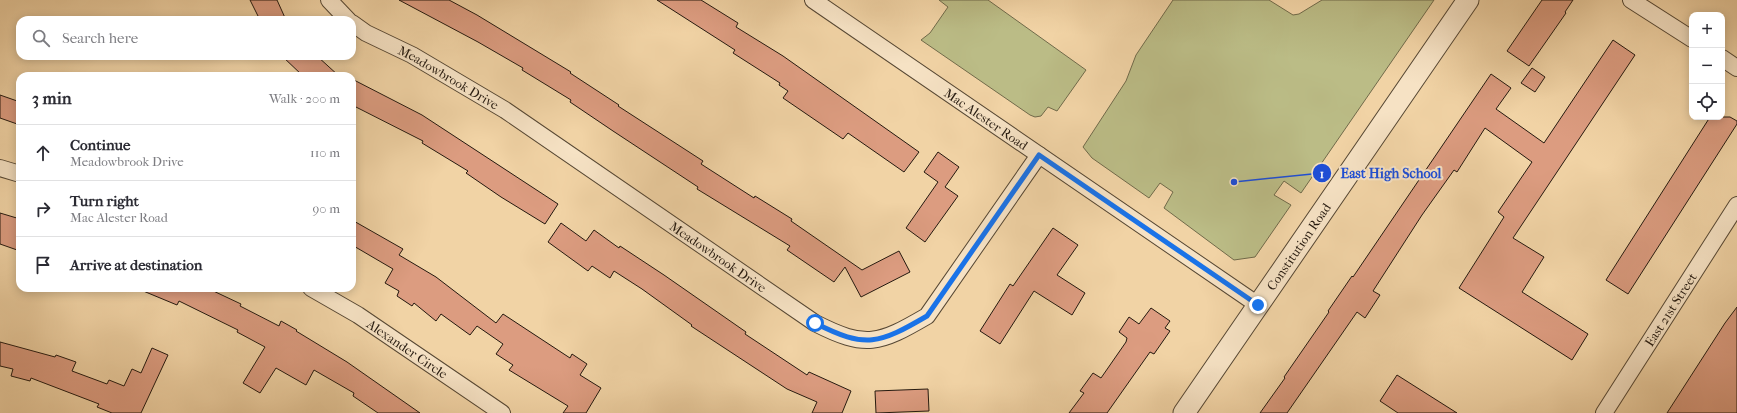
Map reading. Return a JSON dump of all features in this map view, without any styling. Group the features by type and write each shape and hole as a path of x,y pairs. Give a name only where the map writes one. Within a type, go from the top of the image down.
{"street":[{"path":"328,0 344,16"},
{"name":"Mac Alester Road","path":"813,0 1258,305"},
{"name":"Constitution Road","path":"1184,413 1468,0"},
{"path":"1632,0 1689,37"},
{"name":"Meadowbrook Drive","path":"356,26 366,33 412,55 505,110 815,323 838,335 858,340 880,340 903,330 927,316 1039,155"},
{"path":"1725,60 1737,68"},
{"path":"0,168 16,173"},
{"name":"East 21st Street","path":"1604,413 1737,205"},
{"name":"Alexander Circle","path":"318,292 358,315 502,413"}],"green space":[{"path":"939,0 988,0 1086,70 1057,111 1048,107 1041,116 1035,117 1030,115 921,40 930,33 948,7"},
{"path":"1173,0 1269,0 1293,15 1299,14 1322,0 1434,0 1301,193 1284,181 1274,195 1291,205 1255,257 1234,260 1164,208 1173,192 1160,183 1149,198 1092,158 1083,147 1126,81 1136,55"}],"building":[{"path":"250,0 277,0 284,16 258,16"},
{"path":"399,0 449,0 477,15 571,72 570,73 619,105 618,106 703,161 701,164 754,198 755,196 792,219 791,221 862,270 899,251 910,272 861,297 845,267 834,282 787,250 790,246 697,189 698,187 570,102 571,100 522,70 523,68"},
{"path":"657,0 701,0 738,23 736,27 783,56 919,152 904,172 848,133 843,139 783,98 788,91 779,85 780,83 733,53 735,50"},
{"path":"1542,0 1573,0 1565,12 1566,13 1529,66 1507,51"},
{"path":"1613,40 1635,55 1513,238 1544,257 1522,292 1588,334 1572,360 1459,288 1504,217 1498,212 1532,162 1485,128 1457,172 1454,170 1422,215 1373,291 1380,295 1365,318 1357,312 1287,413 1260,413 1329,312 1328,311 1352,276 1353,277 1491,74 1511,88 1496,109 1544,143"},
{"path":"286,60 321,60 335,72 299,72"},
{"path":"1532,68 1545,77 1535,92 1521,83"},
{"path":"356,81 422,115 558,204 545,224 501,197 466,173 468,171 422,143 423,141 356,107"},
{"path":"0,95 16,101 16,124 0,118"},
{"path":"1725,117 1730,117 1737,121 1737,124 1628,294 1606,280 1708,120 1725,120"},
{"path":"938,152 959,167 945,187 958,196 925,242 906,228 938,182 924,172"},
{"path":"0,213 16,218 16,250 0,244"},
{"path":"356,222 403,249 399,255 436,277 496,323 503,314 570,358 572,354 587,364 580,375 601,388 586,413 563,413 568,406 509,370 513,365 496,354 503,344 477,326 470,335 441,314 436,321 414,303 412,306 397,296 399,291 385,283 393,269 356,247"},
{"path":"561,223 586,241 594,230 619,248 620,246 664,275 746,332 745,334 807,375 809,372 851,391 842,413 812,413 817,402 787,389 691,326 692,325 642,289 614,271 610,278 592,266 588,271 548,242"},
{"path":"1053,228 1078,245 1057,275 1085,293 1072,315 1034,291 1000,344 980,331 1010,284 1013,286"},
{"path":"146,292 216,292 241,304 240,306 279,326 281,321 297,330 296,331 347,362 420,413 378,413 353,396 354,393 314,370 306,385 276,368 260,393 243,383 265,347 237,332 238,330 179,301 177,305"},
{"path":"1737,307 1737,413 1667,413 1725,323"},
{"path":"1151,308 1170,321 1165,328 1170,331 1154,354 1150,352 1107,413 1069,413 1084,393 1080,391 1093,373 1101,378 1126,342 1127,338 1119,332 1129,317 1139,324"},
{"path":"0,342 55,357 56,355 76,362 72,371 107,384 109,380 124,386 132,369 141,373 152,348 168,355 141,413 112,413 97,407 99,404 31,378 30,381 11,376 13,369 0,366"},
{"path":"1397,375 1457,413 1398,413 1380,401"},
{"path":"928,389 929,411 876,413 875,391"}],"place":[{"name":"East High School","path":"1234,182"}],"route":[{"path":"815,323 838,335 858,340 880,340 903,330 927,316 946,291 1039,155 1258,305"}]}
